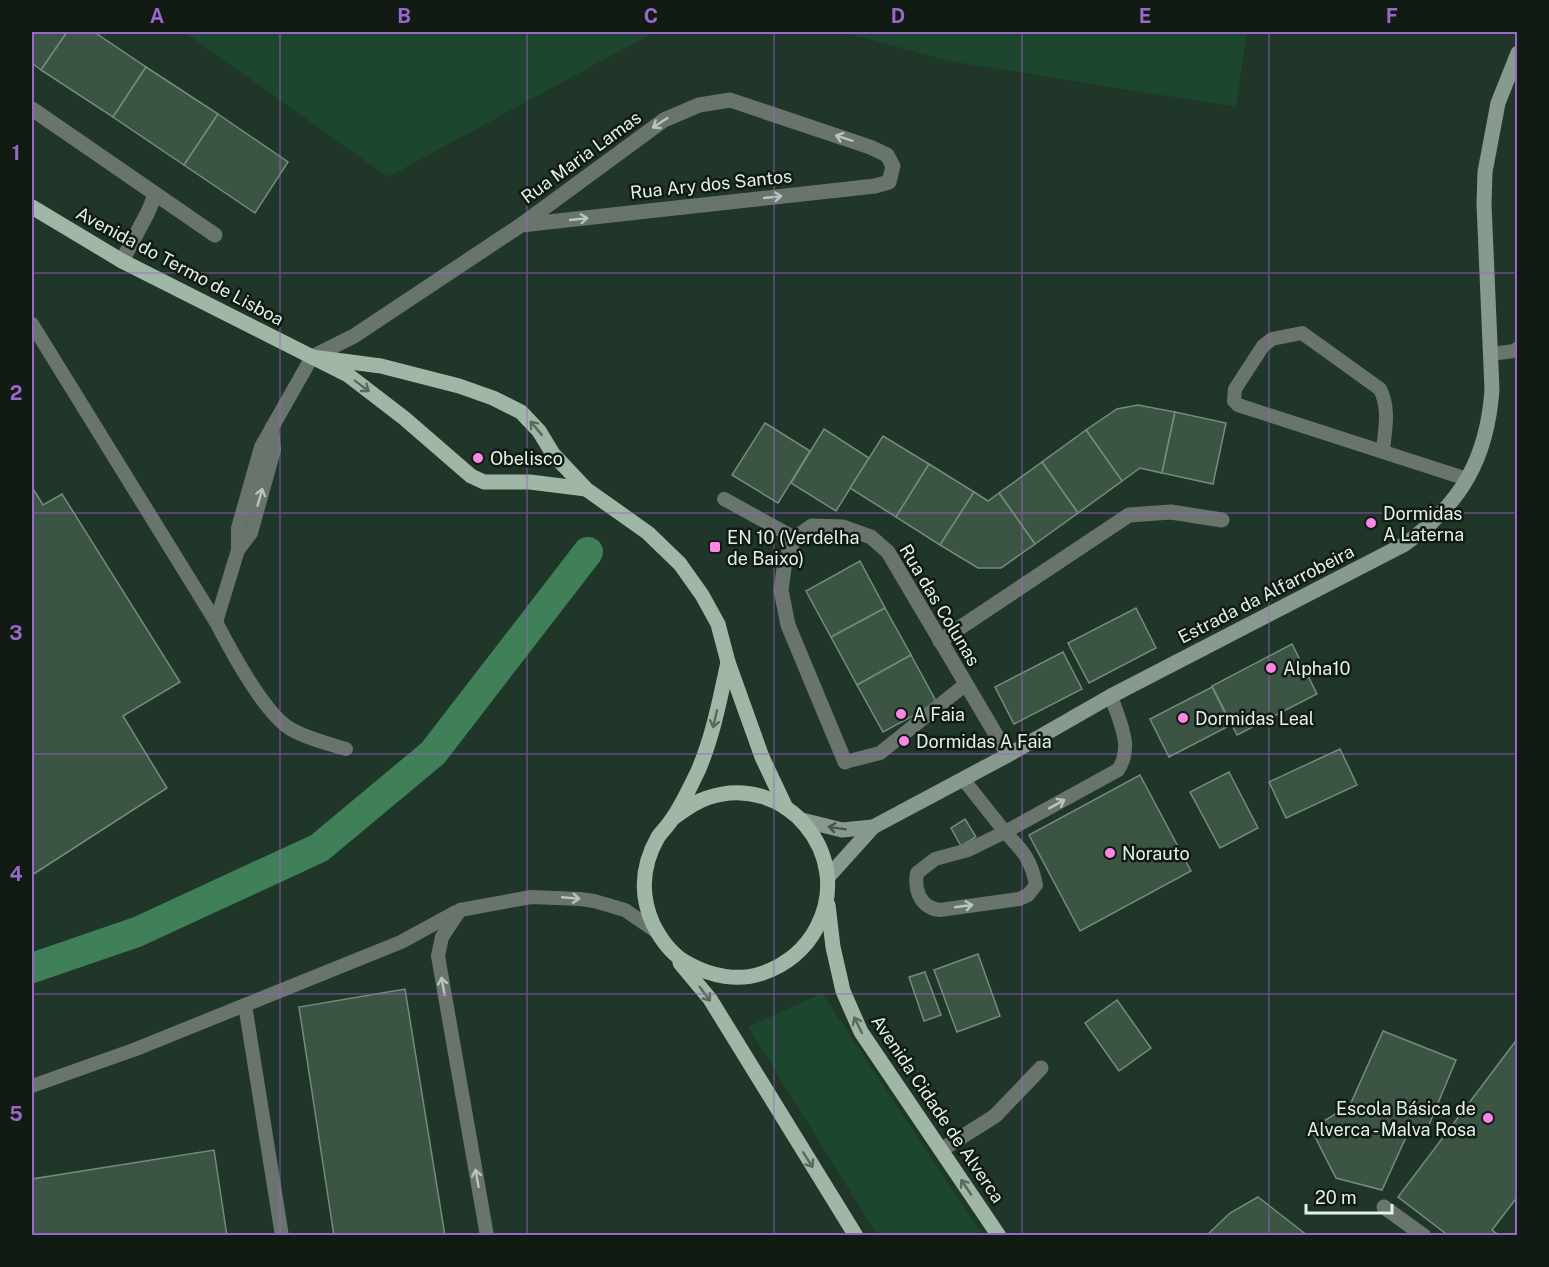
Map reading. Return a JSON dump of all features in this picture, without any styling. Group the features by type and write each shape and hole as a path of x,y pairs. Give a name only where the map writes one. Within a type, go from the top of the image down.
{"main road":[{"name":"Estrada da Alfarrobeira","path":"828,877 873,827 1008,755 1111,696 1405,544 1434,520 1467,479 1480,456 1487,433 1492,390 1484,204 1485,172 1498,103 1518,53"},
{"name":"Avenida do Termo de Lisboa","path":"32,207 122,261 348,375 404,418 471,476 484,482 530,482 586,489"},
{"name":"Avenida do Termo de Lisboa","path":"312,357 381,366 459,386 493,398 521,412 539,431 553,454 586,489 648,533 680,564 702,595 718,624 728,662 762,757 786,808"},
{"path":"728,662 713,729 698,771 672,819 650,853 645,873 645,893 649,913 657,932 710,999 856,1236"},
{"path":"669,948 684,962 702,971 722,976 742,977 762,974 782,965 798,953 812,937 822,918 827,898 828,877 824,856 815,837 802,820 768,798 727,793 688,806 672,819"},
{"name":"Estrada da Alfarrobeira","path":"802,820 842,830 873,827"},
{"name":"Avenida Cidade de Alverca","path":"827,898 843,991 861,1032 999,1236"}],"street":[{"name":"Rua Maria Lamas","path":"312,357 354,336 521,225 664,120 699,105 730,100 870,147 887,155 893,166"},
{"path":"32,109 215,235"},
{"name":"Rua Ary dos Santos","path":"521,225 875,186 889,182 893,166"},
{"path":"122,261 155,195"},
{"path":"940,641 1129,515 1171,512 1222,520"},
{"name":"Rua das Colunas","path":"795,538 812,526 843,527 871,537 888,552 1008,755"},
{"path":"795,538 785,561 780,590 788,625 845,762"},
{"path":"941,1150 995,1116 1041,1068"},
{"path":"1384,1207 1424,1236"}],"lane":[{"path":"32,324 216,622 234,657 277,718 288,728 299,733 346,748"},
{"path":"1383,450 1387,414 1385,398 1380,389 1302,333 1272,339 1263,346 1235,389 1234,401 1238,405 1467,479"},
{"path":"1491,354 1514,351 1518,348"},
{"path":"216,622 238,550 238,528 261,447 312,357"},
{"path":"724,499 795,538"},
{"path":"845,762 880,753 966,684"},
{"path":"963,779 1005,832 1028,856 1033,868 1035,885 1028,895 1019,899 940,910 932,909 920,899 915,883 917,873 925,866 935,860 968,850 1005,832 1118,770 1123,762 1126,743 1111,696"},
{"path":"32,1086 136,1049 401,942 460,910 531,897 594,901 625,910 657,932"},
{"path":"460,910 442,937 438,956 487,1236"},
{"path":"245,1005 282,1236"}],"green space":[{"path":"184,32 655,32 388,177"},
{"path":"843,32 1247,32 1236,107 948,61"},
{"path":"822,993 983,1235 877,1235 748,1027"}],"building":[{"path":"32,32 67,32 41,70 32,63"},
{"path":"67,32 94,32 146,67 113,117 41,70"},
{"path":"146,67 218,114 184,165 113,117"},
{"path":"218,114 288,162 255,213 184,165"},
{"path":"1138,405 1175,412 1162,473 1140,468 1122,481 1086,430 1117,409"},
{"path":"1175,412 1226,423 1213,484 1162,473"},
{"path":"765,423 810,451 778,503 732,475"},
{"path":"824,429 869,458 836,511 791,483"},
{"path":"1086,430 1122,481 1078,513 1042,462"},
{"path":"883,436 929,464 896,517 850,488"},
{"path":"1042,462 1078,513 1035,544 999,493"},
{"path":"929,464 974,492 940,545 896,517"},
{"path":"32,487 43,505 62,494 180,682 123,716 167,788 32,875"},
{"path":"974,492 988,501 999,493 1035,544 1001,568 978,568 940,545"},
{"path":"860,561 885,608 831,637 806,591"},
{"path":"885,608 911,655 857,685 831,637"},
{"path":"1136,608 1156,648 1089,683 1068,643"},
{"path":"1292,644 1317,694 1237,735 1212,686"},
{"path":"1063,652 1082,689 1014,724 995,687"},
{"path":"911,655 937,703 883,732 857,685"},
{"path":"1212,687 1231,725 1169,757 1150,719"},
{"path":"1340,749 1357,785 1286,818 1269,782"},
{"path":"1229,772 1258,828 1220,848 1190,792"},
{"name":"Norauto","path":"1140,775 1191,871 1080,931 1029,835"},
{"path":"965,819 976,837 961,846 951,828"},
{"path":"978,954 1000,1016 957,1032 934,970"},
{"path":"925,972 941,1015 924,1021 909,977"},
{"path":"405,989 445,1236 334,1236 299,1007"},
{"path":"1117,1000 1151,1048 1119,1071 1085,1023"},
{"path":"1383,1031 1456,1060 1426,1132 1411,1126 1382,1190 1336,1178 1311,1129 1350,1105"},
{"name":"Escola Básica de Alverca - Malva Rosa","path":"1518,1038 1518,1196 1492,1230 1500,1236 1449,1236 1398,1197"},
{"path":"214,1150 227,1236 32,1236 32,1179"},
{"path":"1258,1197 1308,1236 1206,1236 1230,1213"}],"waterway":[{"path":"32,968 137,932 319,848 433,753 588,552"}],"place":[{"name":"Obelisco","path":"478,458"},
{"name":"Dormidas A Laterna","path":"1371,523"},
{"name":"EN 10 (Verdelha de Baixo)","path":"715,547"},
{"name":"Alpha10","path":"1271,668"},
{"name":"A Faia","path":"901,714"},
{"name":"Dormidas Leal","path":"1183,718"},
{"name":"Dormidas A Faia","path":"904,741"},
{"name":"Norauto","path":"1110,853"},
{"name":"Escola Básica de Alverca - Malva Rosa","path":"1488,1118"}]}
